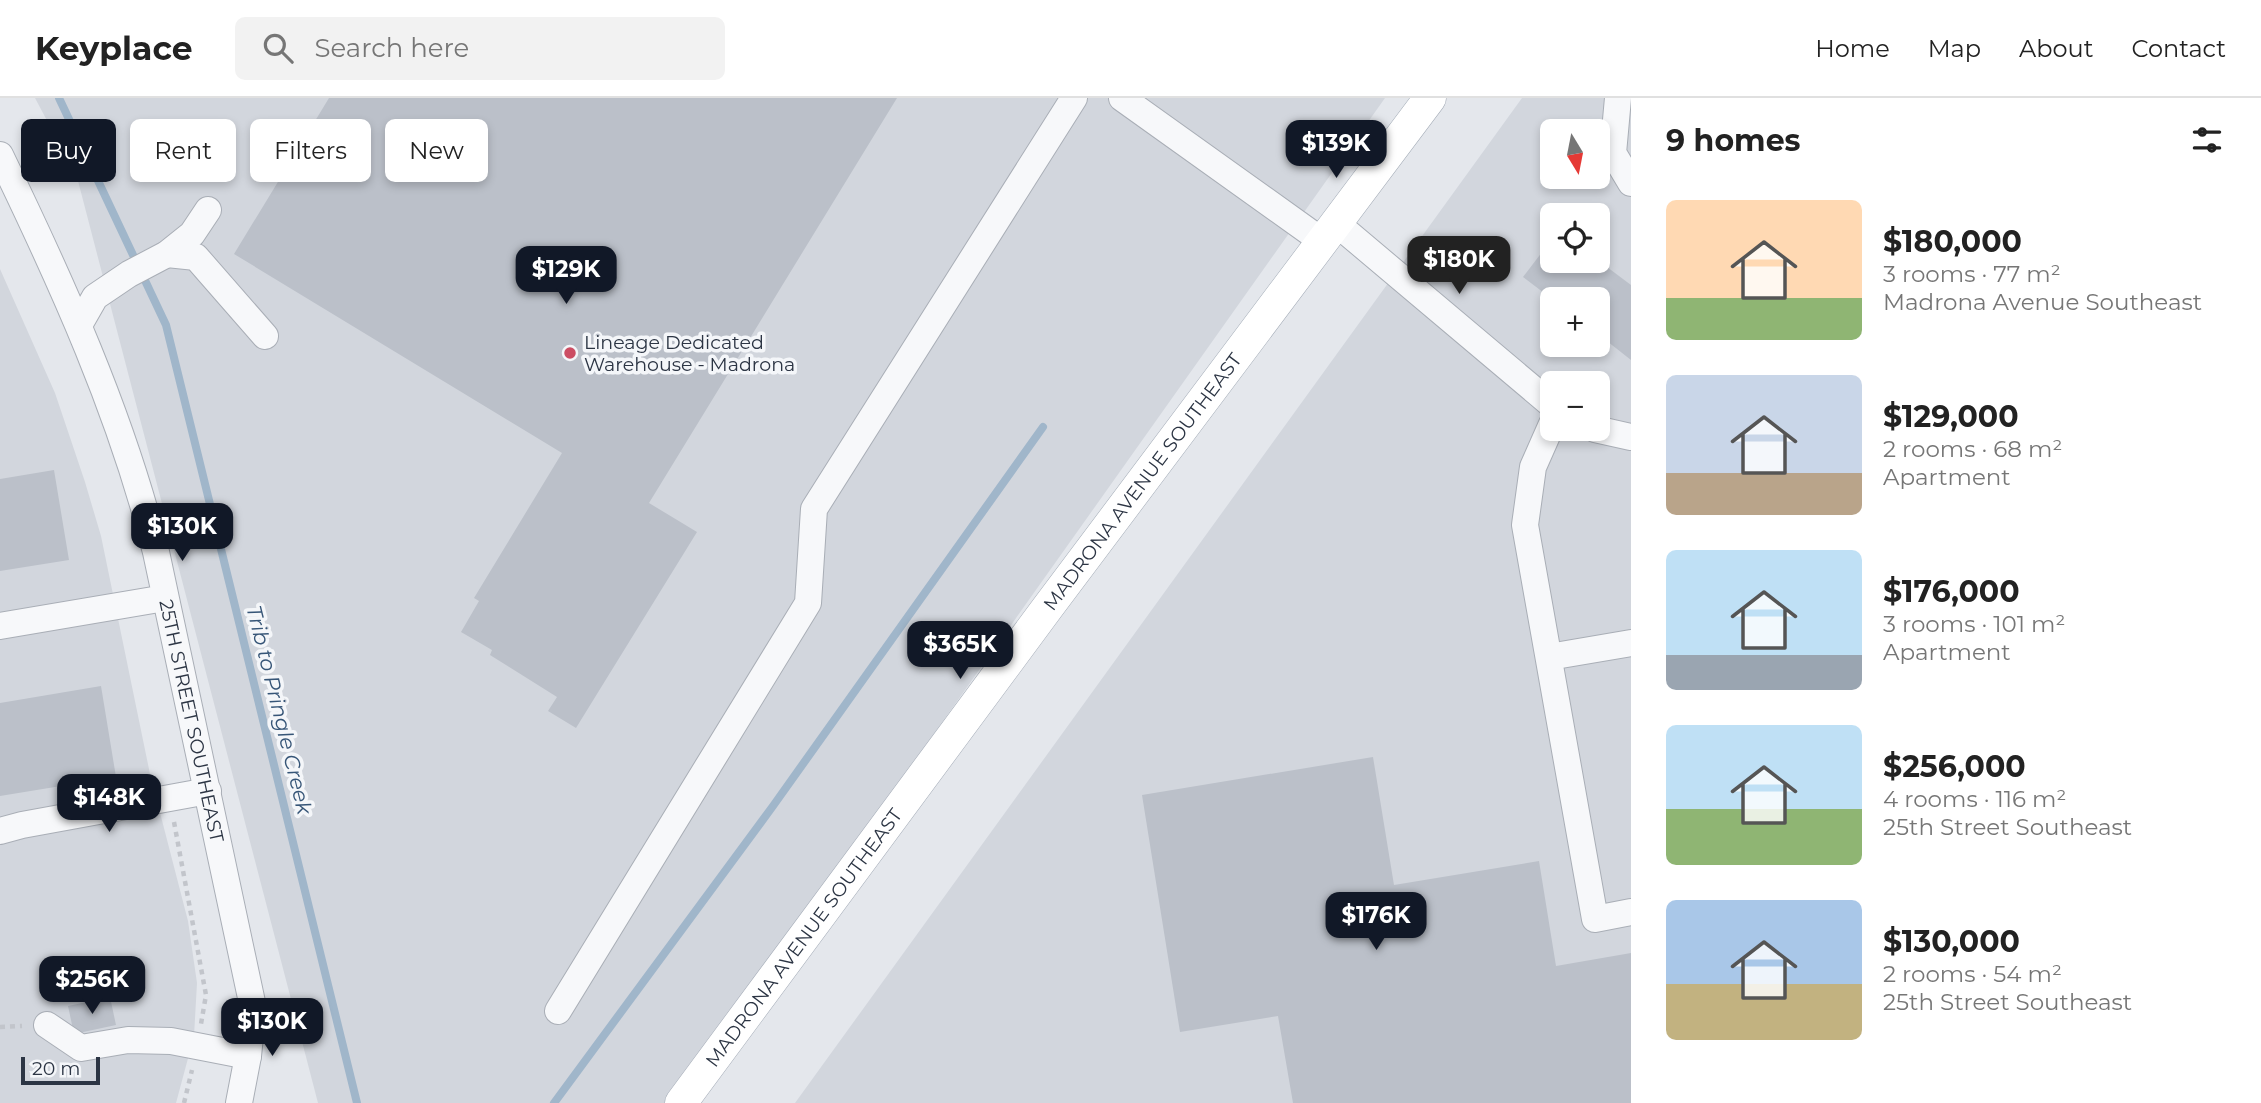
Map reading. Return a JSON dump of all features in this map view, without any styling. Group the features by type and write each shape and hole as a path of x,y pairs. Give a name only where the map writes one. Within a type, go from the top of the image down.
{"main road":[{"name":"MADRONA AVENUE SOUTHEAST","path":"681,1103 1048,607 1430,98"}],"street":[{"path":"558,1011 808,603 814,509 1074,98"},
{"path":"1122,98 1329,232 1540,396"},
{"path":"1618,98 1613,153 1631,183"},
{"name":"25TH STREET SOUTHEAST","path":"0,155 60,279 118,424 140,490 253,1006 248,1056 239,1103"},
{"path":"79,325 95,297 129,274 167,254 192,234 208,210"},
{"path":"167,254 196,257 265,336"},
{"path":"1610,432 1631,437"},
{"path":"1544,441 1533,467 1525,525 1595,919 1631,912"},
{"path":"0,626 165,598"},
{"path":"1549,657 1631,643"},
{"path":"0,831 208,791"},
{"path":"47,1025 81,1048 128,1040 171,1041 248,1056"}],"path":[{"path":"170,798 206,995 198,1046 184,1103"}],"shaded area":[{"path":"35,98 1385,98 672,1103 318,1103 78,182 116,182 116,119 46,119"},
{"path":"1522,98 1631,98 1631,1103 795,1103"},
{"path":"0,269 55,393 101,536 150,774 188,921 197,983 194,1036 176,1103 0,1103"}],"building":[{"name":"Lineage Dedicated Warehouse - Madrona","path":"329,98 897,98 649,503 697,532 576,728 548,711 557,697 490,655 492,650 461,632 479,601 474,598 562,453 234,254 278,182 371,182 371,119 316,119"},
{"path":"1540,255 1540,273 1610,273 1610,269 1631,285 1631,360 1610,343 1610,287 1540,287 1540,290 1523,277"},
{"path":"54,470 69,560 0,571 0,479"},
{"path":"101,686 116,777 0,796 0,703"},
{"path":"1373,757 1394,885 1539,861 1556,966 1631,953 1631,1103 1293,1103 1278,1016 1180,1032 1142,795"},
{"path":"110,997 116,1025 74,1034 68,1006"}],"waterway":[{"name":"Trib to Pringle Creek","path":"59,98 166,325 357,1103"},
{"name":"Trib to Pringle Creek","path":"554,1103 773,806 1043,427"}],"place":[{"name":"Lineage Dedicated Warehouse - Madrona","path":"570,353"}]}
